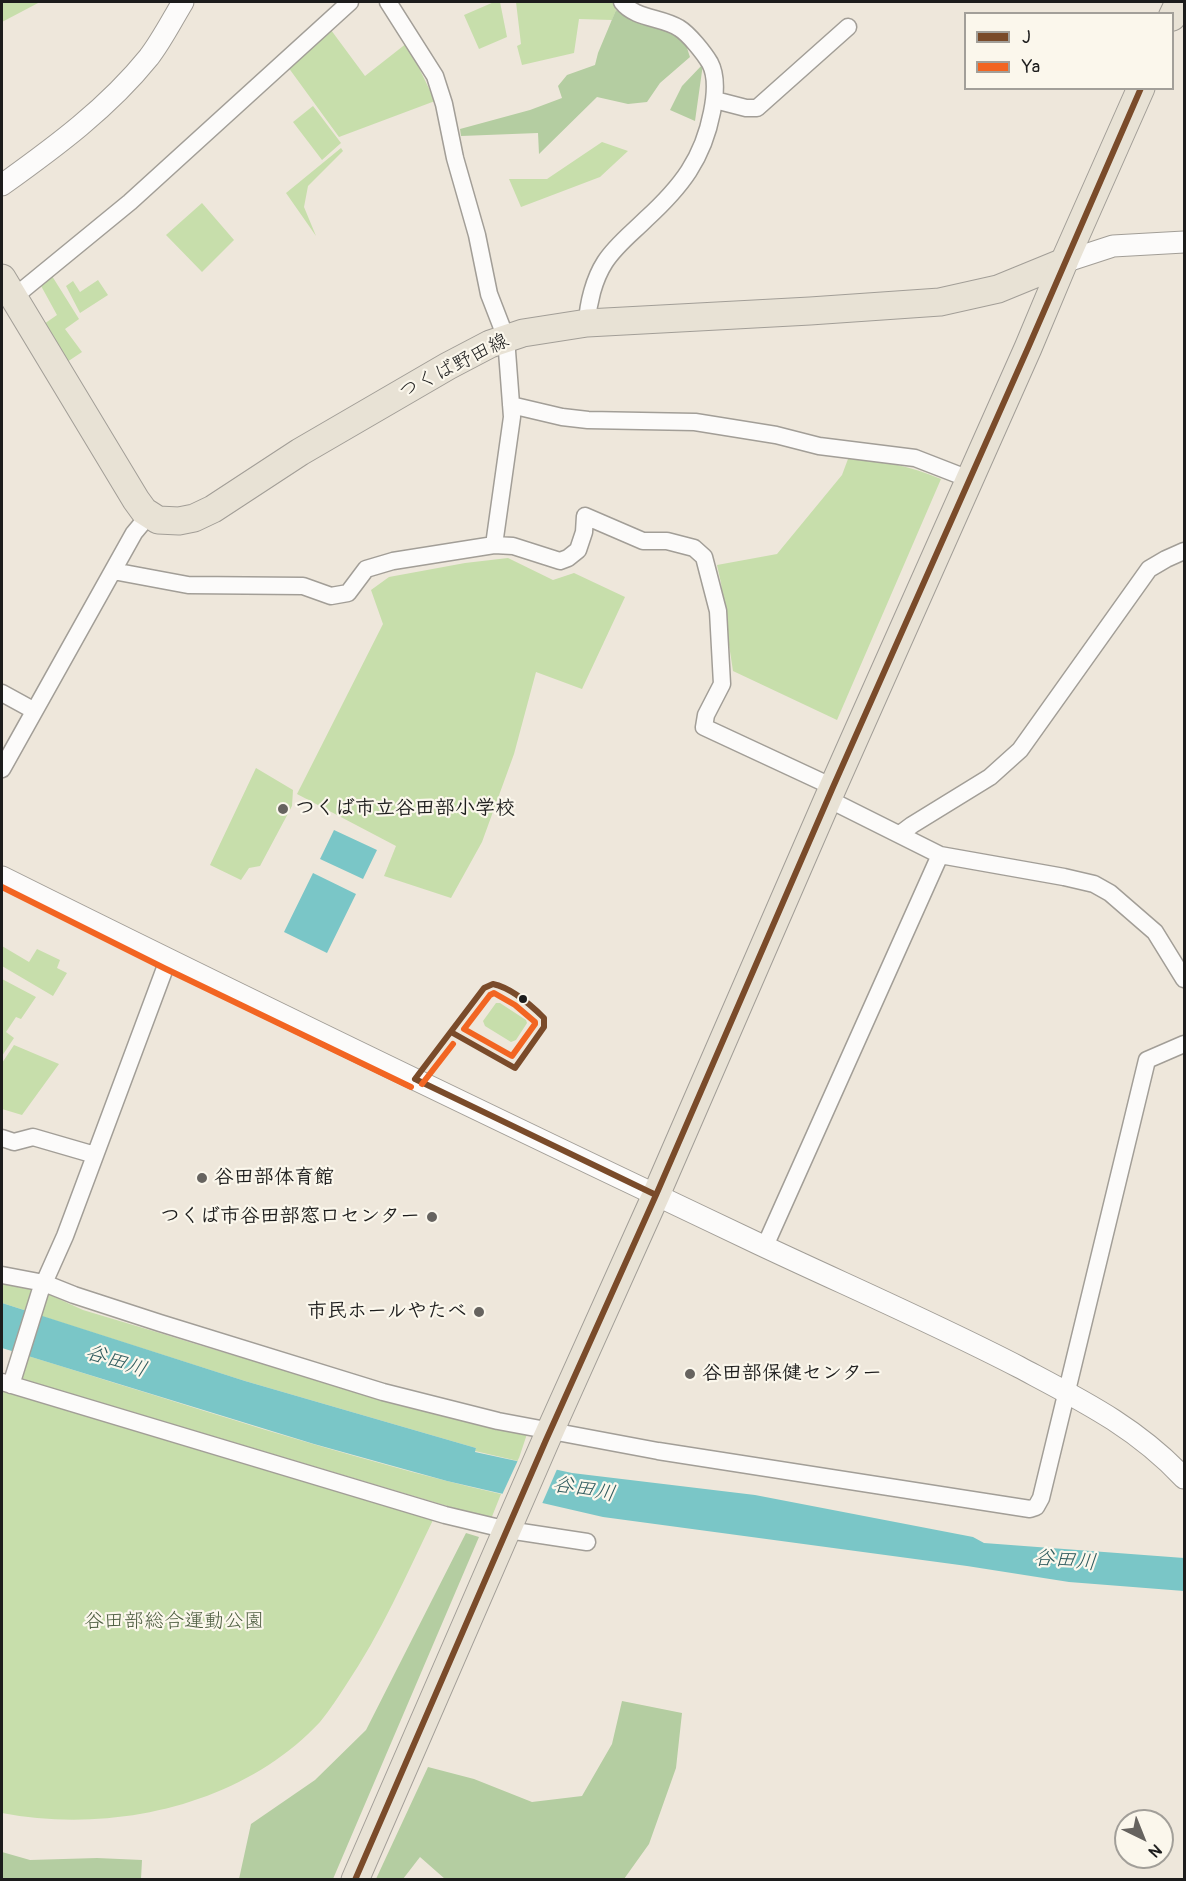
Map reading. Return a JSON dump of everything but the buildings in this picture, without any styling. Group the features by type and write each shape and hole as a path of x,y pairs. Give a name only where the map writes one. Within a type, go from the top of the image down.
{"main road":[{"path":"355,1880 1140,90"},
{"name":"つくば野田線","path":"149,515 164,521 179,521 194,518 213,509 320,441 448,366 490,344 536,329 587,323 940,302 998,290 1064,262"},
{"path":"8,288 112,463 136,500 149,515"}],"street":[{"path":"2,185 81,126 116,92 149,56 183,2"},
{"path":"8,288 130,202 350,2"},
{"path":"388,2 435,76 477,235 489,294 506,338 512,417 494,545"},
{"path":"587,323 588,310 598,275 604,263 614,249 687,177 705,139 715,100 714,77 710,64 697,46 680,29 635,13 622,2"},
{"path":"715,100 746,108 757,108 848,27"},
{"path":"1064,262 1113,246 1185,242"},
{"path":"511,405 562,417 588,420 695,422 776,435 819,446 915,458 969,479"},
{"path":"2,769 33,710 113,571 135,533 149,515"},
{"path":"113,571 188,585 303,586 332,596 348,593 366,569 393,561 494,545 513,546 560,561 578,550 584,532 585,516 643,541 667,541 694,548 704,557 718,611 722,684 706,715 704,727 830,793 939,855 1094,884 1110,893 1155,932 1185,979"},
{"path":"900,834 990,777 1020,750 1149,569 1185,551"},
{"path":"2,693 33,710"},
{"path":"765,1246 939,855"},
{"path":"2,877 168,960 656,1195 980,1347 1096,1407 1139,1437 1185,1478"},
{"path":"168,960 65,1236 42,1288 9,1382 445,1515 510,1525 587,1542"},
{"path":"2,1275 42,1288 74,1295 383,1392 549,1436 1030,1509 1036,1507 1041,1498 1147,1060 1185,1044"},
{"path":"2,1138 14,1142 33,1137 95,1155"}],"green space":[{"path":"2,2 40,2 2,22"},
{"path":"494,2 500,2 507,37 479,49 464,15"},
{"path":"516,2 614,2 616,10 612,20 579,19 574,53 522,65 517,46 521,44"},
{"path":"616,10 677,35 688,50 690,57 660,83 647,102 628,104 597,97 539,154 538,133 461,136 460,129 530,110 562,98 558,86 567,75 595,65"},
{"path":"331,30 365,76 407,43 435,101 339,137 288,67"},
{"path":"703,64 695,121 670,110 682,86"},
{"path":"313,106 341,143 322,160 293,122"},
{"path":"602,142 628,151 600,177 521,207 509,179 547,179"},
{"path":"341,148 343,151 308,186 304,207 316,236 286,193"},
{"path":"202,203 234,240 202,272 166,235"},
{"path":"52,276 79,319 65,329 82,352 67,362 44,324 57,315 40,284"},
{"path":"98,280 108,295 80,313 66,286 73,281 80,292"},
{"path":"848,459 895,464 941,479 837,720 733,671 717,565 777,554 842,475"},
{"path":"508,558 553,580 574,573 625,597 582,689 536,672 514,754 482,842 451,898 384,876 396,846 297,794 383,624 371,590 389,577 465,563"},
{"path":"256,768 293,790 292,806 260,866 249,868 241,880 210,865"},
{"path":"2,946 29,962 37,949 60,960 57,968 67,973 53,996 2,966"},
{"path":"2,979 36,997 21,1019 16,1017 6,1032 14,1038 2,1056"},
{"path":"496,1003 500,1003 526,1020 527,1023 516,1040 511,1042 485,1026 483,1021"},
{"path":"14,1045 59,1064 22,1115 2,1109 2,1063"},
{"path":"2,1284 33,1290 27,1311 2,1303"},
{"path":"48,1294 83,1310 304,1376 527,1434 518,1461 475,1451 476,1448 245,1381 41,1316"},
{"path":"28,1356 322,1447 501,1494 491,1519 21,1379"},
{"name":"谷田部総合運動公園","path":"2,1391 36,1399 433,1520 359,1665 320,1722 288,1751 253,1775 214,1793 173,1807 130,1816 87,1819 44,1819 2,1813"},
{"path":"466,1533 479,1537 333,1879 239,1879 251,1824 315,1780 366,1730"},
{"path":"622,1701 682,1713 676,1768 649,1844 624,1879 445,1879 420,1857 403,1879 376,1879 428,1767 474,1779 532,1802 582,1796 612,1744"},
{"path":"2,1852 30,1860 97,1858 142,1860 141,1879 2,1879"}],"water":[{"path":"334,830 377,850 363,879 320,859"},
{"path":"313,873 356,894 327,953 284,932"},
{"name":"谷田川","path":"2,1303 245,1381 476,1448 475,1452 572,1473 755,1495 973,1537 984,1543 1184,1558 1184,1591 1069,1582 603,1517 447,1481 314,1444 2,1348"}],"pier":[{"path":"519,1458 558,1467 541,1506 501,1497"}],"transit line":[{"name":"J","path":"355,1880 546,1440 656,1195 1140,90"},
{"name":"Ya","path":"2,887 411,1087"},
{"name":"J","path":"415,1079 484,988 493,984 507,989 527,1002 544,1018 544,1027 515,1068 451,1032"},
{"name":"Ya","path":"494,993 515,1005 535,1022 512,1056 464,1029 494,993"},
{"name":"Ya","path":"422,1084 453,1044"},
{"name":"J","path":"415,1079 656,1195"}],"place":[{"name":"つくば市立谷田部小学校","path":"283,809"},
{"name":"谷田部体育館","path":"202,1178"},
{"name":"つくば市谷田部窓口センター","path":"432,1217"},
{"name":"市民ホールやたべ","path":"479,1312"},
{"name":"谷田部保健センター","path":"690,1374"}]}
